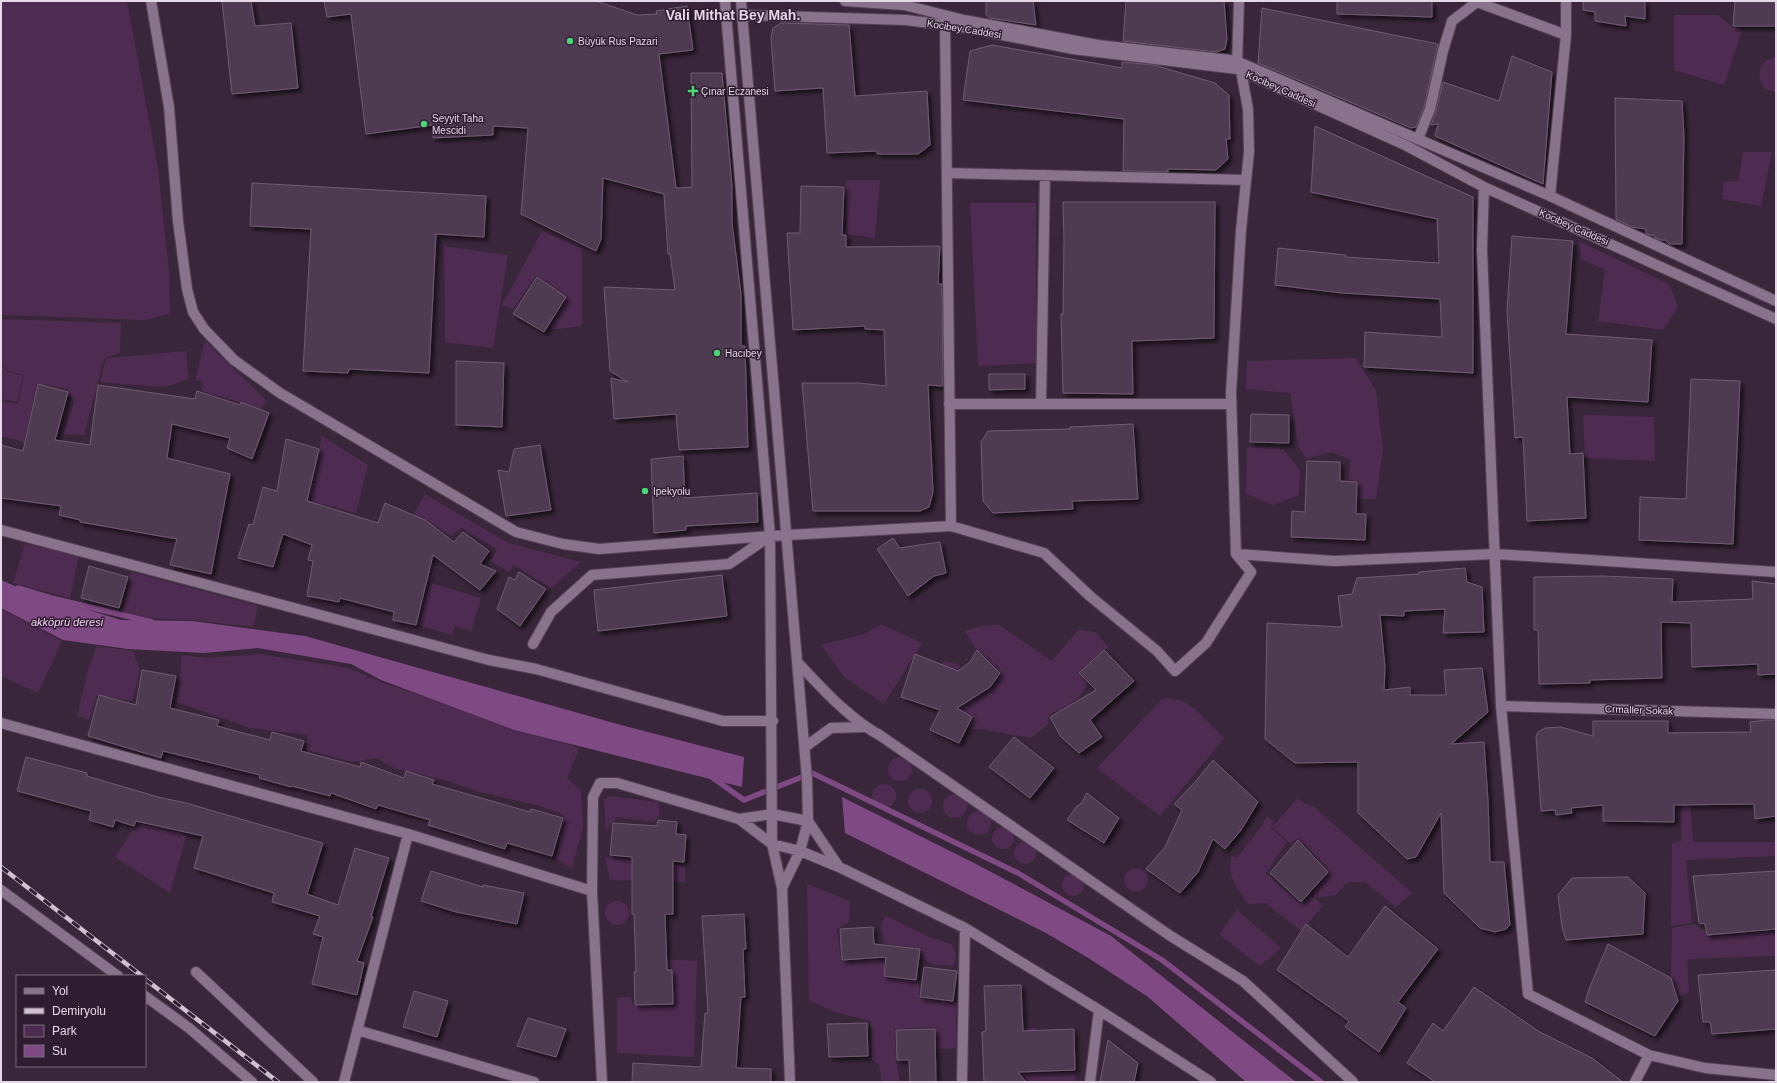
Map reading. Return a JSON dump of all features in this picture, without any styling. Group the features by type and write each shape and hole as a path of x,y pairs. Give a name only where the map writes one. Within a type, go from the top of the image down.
{"street":[{"path":"151,1 169,108 178,221 187,289 193,312 204,329 234,360 280,393 516,532 563,544 599,549 770,536 951,526 1044,553 1091,597 1157,651 1175,671 1206,643 1251,572 1236,554 1231,404 1249,152 1248,109 1235,66 1232,1"},
{"path":"725,1 770,536 773,721 772,844 782,888 790,1082"},
{"path":"742,1 807,779 808,821 800,851 782,888"},
{"name":"Kocibey Caddesi","path":"845,1 904,3 964,20 1098,45 1235,66 1418,139 1550,196 1776,300"},
{"path":"1235,66 1239,1"},
{"path":"1550,196 1566,35 1566,1"},
{"path":"1418,139 1430,109 1452,21 1477,2 1566,35"},
{"path":"904,3 906,20"},
{"name":"Kocibey Caddesi","path":"743,15 906,20 945,25 1072,49 1235,66 1405,145 1484,187 1776,319"},
{"path":"945,25 951,526"},
{"path":"947,173 1246,180"},
{"path":"1041,404 1045,175"},
{"path":"1484,187 1482,250 1501,706 1528,994 1649,1055 1705,1068 1776,1076"},
{"path":"949,404 1231,404"},
{"path":"1,530 489,660 536,669 723,722 773,721"},
{"path":"533,644 551,612 592,575 729,564 770,536"},
{"path":"1236,554 1334,561 1495,554 1776,572"},
{"path":"797,662 828,695 864,727 881,736 1169,936 1243,981 1353,1082"},
{"name":"Crmaller Sokak","path":"1501,706 1776,714"},
{"path":"1,723 408,834 592,891"},
{"path":"805,747 831,728 864,727"},
{"path":"602,1082 592,891 593,797 600,783 618,783 738,818 772,844 800,851 839,867 965,928 1099,1010 1211,1082"},
{"path":"738,818 772,814 808,821 839,867"},
{"path":"344,1082 408,834"},
{"path":"1,890 117,975"},
{"path":"962,1082 965,928"},
{"path":"196,972 313,1082"},
{"path":"146,997 189,1028 252,1082"},
{"path":"1090,1082 1099,1010"},
{"path":"357,1030 534,1082"},
{"path":"1635,1082 1649,1055"}],"green space":[{"path":"1,1 127,1 158,169 169,272 170,314 145,320 1,315"},
{"path":"1674,15 1718,15 1731,26 1742,30 1724,85 1674,70"},
{"path":"1776,57 1776,92 1769,90 1764,86 1760,75 1764,63 1769,59"},
{"path":"1743,152 1772,152 1761,206 1722,199 1724,182 1738,181"},
{"path":"846,180 880,180 875,238 847,234"},
{"path":"970,203 1036,203 1036,363 978,366"},
{"path":"542,231 582,249 582,326 548,330 566,298 536,275 513,309 502,305"},
{"path":"1578,241 1669,284 1678,307 1663,330 1598,321 1605,269 1582,260"},
{"path":"444,246 508,255 493,348 445,342"},
{"path":"1,319 121,323 120,353 104,358 84,435 63,434 74,403 67,389 37,383 24,442 1,436 2,401 18,404 24,375 8,371 1,363"},
{"path":"205,341 266,400 261,409 202,391 202,382 195,380"},
{"path":"186,351 189,379 165,387 100,382 106,358"},
{"path":"1356,358 1376,391 1383,449 1376,499 1358,499 1358,481 1349,479 1351,460 1331,452 1306,459 1298,445 1290,393 1246,389 1247,361"},
{"path":"1,365 8,372 23,376 17,402 1,399"},
{"path":"1583,415 1654,417 1655,461 1585,458"},
{"path":"322,436 368,465 356,513 322,504 315,513 307,504"},
{"path":"1247,447 1283,449 1300,470 1299,495 1273,505 1246,494"},
{"path":"425,494 508,543 581,562 551,588 514,565 509,572 490,561 497,549 462,528 451,536 414,514"},
{"path":"25,544 79,555 70,598 13,583"},
{"path":"407,554 437,567 431,583 481,598 471,631 455,626 452,635 417,625 430,583 400,570"},
{"path":"131,572 258,606 253,627 192,620 149,618 122,612"},
{"path":"1,609 62,641 38,693 1,676"},
{"path":"881,624 922,643 884,704 844,677 821,645 865,634"},
{"path":"999,625 1052,661 1078,630 1096,632 1108,648 1103,650 1078,673 1087,682 1082,694 1066,706 1049,715 1048,724 1031,738 986,730 969,729 972,716 937,698 943,661 960,665 960,668 950,676 970,700 990,688 1001,673 974,646 965,631 980,626"},
{"path":"97,646 133,651 140,671 132,701 97,695 89,720 77,716 88,669"},
{"path":"259,654 349,668 383,683 579,748 567,778 581,791 583,827 572,868 556,859 564,815 541,806 480,792 448,781 396,769 376,758 352,762 307,750 307,735 250,728 177,702 182,655 208,658"},
{"path":"1163,698 1181,700 1196,710 1224,738 1160,816 1097,768"},
{"path":"900,757 908,761 912,769 908,777 900,781 892,777 888,769 892,761"},
{"path":"884,784 892,788 896,796 892,804 884,808 876,804 872,796 876,788"},
{"path":"920,789 928,793 932,801 928,809 920,813 912,809 908,801 912,793"},
{"path":"955,794 963,798 967,806 963,814 955,818 947,814 943,806 947,798"},
{"path":"1690,795 1693,842 1776,842 1776,856 1686,860 1692,923 1671,926 1672,843 1681,841 1682,796"},
{"path":"610,796 658,802 660,815 653,822 617,817 606,830 604,800"},
{"path":"1297,799 1315,808 1412,893 1396,907 1365,882 1347,882 1336,895 1315,898 1323,906 1301,931 1266,903 1248,904 1240,893 1231,875 1230,862 1232,856 1237,858 1258,831 1267,816 1274,822 1271,828 1287,842 1266,873 1300,904 1311,895 1314,898 1312,893 1329,872 1299,838 1290,843 1272,827"},
{"path":"979,811 987,815 991,823 987,831 979,835 971,831 967,823 971,815"},
{"path":"141,817 145,824 185,834 186,836 170,893 115,857"},
{"path":"1003,827 1011,830 1014,838 1011,846 1003,849 995,846 992,838 995,830"},
{"path":"1021,842 1029,842 1036,849 1036,857 1029,864 1021,864 1014,857 1014,849"},
{"path":"605,857 685,866 685,882 610,880"},
{"path":"1136,868 1144,872 1148,880 1144,888 1136,892 1128,888 1124,880 1128,872"},
{"path":"1069,874 1077,874 1084,881 1084,889 1077,896 1069,896 1062,889 1062,881"},
{"path":"807,884 850,901 849,922 837,929 841,961 885,958 883,977 919,981 919,998 957,1002 956,1026 958,1026 956,1048 936,1049 935,1028 939,1027 894,1029 896,1061 900,1082 882,1082 879,1064 872,1060 871,1021 834,1012 809,1000"},
{"path":"617,901 625,905 629,913 625,921 617,925 609,921 605,913 609,905"},
{"path":"1237,910 1281,948 1260,966 1219,934"},
{"path":"886,916 929,937 951,944 956,954 954,966 932,964 922,958 920,948 884,944 881,923"},
{"path":"1694,924 1705,931 1707,937 1776,930 1776,956 1687,959 1689,992 1679,996 1671,976 1672,928"},
{"path":"664,959 697,961 694,1057 617,1053 617,998 631,997 633,1006 673,1006 673,969 666,968"},
{"path":"1021,1028 1036,1028 1036,1050 1039,1051 1039,1073 1075,1072 1076,1082 1027,1082 1024,1077 1001,1073"}],"water":[{"name":"akköprü deresi","path":"1,580 24,590 121,620 192,621 305,636 621,725 744,757 742,787 515,730 381,680 351,664 258,648 204,653 128,649 63,640 1,608"},
{"path":"842,797 978,865 1111,936 1296,1082 1246,1082 1148,997 1090,959 1046,933 845,833"}],"building":[{"path":"222,1 251,1 255,26 291,23 298,88 232,94"},
{"path":"324,1 596,1 637,15 657,14 656,11 687,6 693,50 659,54 676,188 692,187 691,73 722,73 732,185 732,223 741,294 741,346 745,346 748,447 679,450 676,414 614,419 611,378 628,382 610,371 604,287 675,290 670,254 668,254 664,194 603,178 601,239 596,251 521,214 528,128 493,126 493,135 433,138 433,125 366,134 351,14 327,17"},
{"path":"986,1 1033,1 1036,25 990,18 986,15"},
{"path":"1126,1 1224,1 1227,39 1225,49 1216,52 1123,41"},
{"path":"1337,1 1432,1 1432,17 1337,14"},
{"path":"1583,1 1645,1 1645,19 1625,16 1626,26 1595,21 1595,12 1583,10"},
{"path":"1735,1 1776,1 1776,26 1733,26"},
{"path":"1262,8 1438,44 1424,107 1416,127 1411,128 1258,63"},
{"path":"781,23 849,25 855,96 927,91 930,145 918,154 877,154 877,151 827,153 823,88 775,91 771,38 773,28"},
{"path":"992,45 1122,68 1122,62 1154,65 1215,83 1229,95 1230,139 1226,139 1228,159 1216,170 1168,169 1168,172 1123,171 1124,119 963,100 970,51"},
{"path":"1512,56 1552,72 1543,184 1435,136 1438,124 1431,125 1443,82 1499,101"},
{"path":"1615,98 1682,101 1684,136 1682,244 1669,244 1665,240 1661,240 1655,238 1655,236 1646,234 1646,229 1631,227 1616,219"},
{"path":"1315,126 1473,197 1473,373 1364,367 1365,332 1442,337 1440,299 1342,293 1275,285 1278,248 1346,255 1345,257 1439,263 1437,219 1311,192"},
{"path":"252,183 486,196 484,237 436,234 429,373 349,369 348,373 303,371 311,229 250,226"},
{"path":"801,186 844,187 842,235 846,235 846,247 940,246 938,284 942,284 943,386 928,385 933,492 929,507 920,511 813,511 802,383 859,383 886,386 884,330 865,329 865,326 793,330 787,233 800,233"},
{"path":"1063,202 1215,202 1214,338 1132,341 1133,394 1063,393 1061,314 1063,314"},
{"path":"1512,236 1573,241 1566,334 1652,340 1648,402 1567,397 1570,454 1583,453 1586,518 1527,521 1523,437 1515,438 1507,311"},
{"path":"537,277 566,297 544,332 513,314"},
{"path":"456,361 504,363 502,427 456,425"},
{"path":"989,374 1025,374 1025,389 989,390"},
{"path":"1691,379 1740,381 1733,544 1639,540 1640,497 1686,499"},
{"path":"38,384 68,392 55,440 90,445 98,385 195,399 197,391 240,405 241,402 269,413 252,459 227,448 230,438 172,424 167,458 230,474 211,574 170,565 177,539 80,522 80,520 59,515 61,506 1,498 1,445 23,451"},
{"path":"1251,414 1289,415 1289,443 1250,442"},
{"path":"1133,424 1138,499 1072,501 1073,509 993,513 983,501 981,442 988,431 1070,429 1070,427"},
{"path":"286,439 319,449 307,501 378,523 385,503 425,520 454,542 463,532 489,551 480,564 496,571 480,590 433,555 416,625 393,620 394,612 340,598 339,602 307,596 313,561 308,560 312,545 283,534 273,567 238,558 249,524 253,525 263,487 277,491"},
{"path":"540,445 551,510 506,516 498,470 509,472 514,449"},
{"path":"683,456 685,498 757,493 758,522 686,526 686,530 654,533 651,459"},
{"path":"1307,461 1340,462 1340,481 1357,482 1356,514 1366,514 1365,540 1291,537 1292,511 1305,512"},
{"path":"893,538 900,548 940,542 946,573 934,576 908,596 877,549"},
{"path":"89,566 128,577 119,608 81,598"},
{"path":"1465,568 1467,582 1482,587 1484,632 1443,633 1445,609 1404,611 1404,616 1380,615 1385,667 1384,690 1410,687 1410,695 1446,695 1444,670 1482,668 1488,712 1451,744 1484,742 1490,862 1504,862 1510,925 1506,929 1495,932 1480,928 1444,893 1441,813 1416,857 1407,859 1358,813 1358,762 1295,763 1265,739 1267,623 1342,627 1338,596 1352,594 1357,578 1419,574 1419,572"},
{"path":"519,572 546,589 520,626 497,609 509,577 515,580"},
{"path":"722,575 727,616 598,631 594,590"},
{"path":"1603,576 1673,579 1672,602 1753,599 1752,581 1776,584 1776,674 1758,675 1758,664 1692,667 1691,623 1661,622 1662,678 1590,680 1590,683 1539,684 1538,630 1534,630 1534,577"},
{"path":"977,650 1000,673 990,687 957,708 972,717 959,743 930,730 940,710 901,697 915,654 958,671 970,662"},
{"path":"1104,650 1134,681 1090,720 1102,737 1079,753 1061,737 1050,717 1096,690 1079,673"},
{"path":"142,670 176,676 170,708 219,720 217,726 270,740 272,732 304,741 301,751 360,767 361,762 404,778 406,771 434,780 432,784 530,812 531,809 563,818 552,856 507,843 505,849 428,825 430,820 378,805 376,809 331,793 330,796 291,787 259,778 260,775 163,751 161,758 88,736 99,695 136,705"},
{"path":"1776,720 1776,816 1755,819 1754,804 1674,805 1674,822 1603,821 1603,805 1571,808 1572,813 1556,815 1555,810 1541,811 1536,737 1538,732 1545,728 1561,727 1593,736 1593,721 1668,721 1668,733 1751,732 1750,722"},
{"path":"1014,737 1054,768 1030,798 989,767"},
{"path":"26,757 87,773 87,776 158,797 186,803 323,843 307,894 338,905 355,848 389,858 371,917 373,917 357,961 364,963 357,995 312,984 323,937 313,934 320,916 272,902 274,893 194,868 203,836 136,821 134,826 115,820 113,827 89,820 91,811 17,791"},
{"path":"1213,760 1258,802 1241,830 1225,849 1213,839 1198,872 1180,893 1146,869 1165,847 1182,810 1174,804"},
{"path":"1087,793 1119,818 1104,843 1067,820 1077,806 1081,804"},
{"path":"658,820 677,822 676,834 686,835 684,862 673,861 673,914 665,914 667,970 672,970 673,1004 635,1005 634,972 636,972 634,914 632,914 632,857 610,855 613,823 657,826"},
{"path":"1298,840 1328,872 1301,902 1270,873"},
{"path":"431,871 483,887 483,885 524,893 517,924 456,912 421,901"},
{"path":"1776,871 1776,929 1707,935 1705,924 1699,923 1693,876"},
{"path":"1628,877 1645,893 1643,934 1566,940 1562,927 1558,895 1572,878"},
{"path":"1385,906 1438,949 1398,1002 1406,1008 1379,1052 1345,1027 1349,1021 1277,970 1306,924 1348,957"},
{"path":"744,914 746,949 743,949 745,997 741,997 736,1068 771,1069 771,1082 632,1082 633,1063 701,1067 705,1013 708,1013 702,916"},
{"path":"873,927 874,944 920,949 916,980 884,976 886,957 842,960 840,929"},
{"path":"1608,944 1671,978 1678,1001 1655,1036 1585,1002"},
{"path":"924,967 957,971 953,1001 920,997"},
{"path":"1776,970 1776,1029 1712,1034 1710,1022 1703,1022 1698,975"},
{"path":"1021,985 1023,1031 1074,1029 1075,1070 1018,1072 1026,1082 984,1082 982,1032 986,1031 984,986"},
{"path":"1474,987 1540,1032 1592,1058 1623,1082 1435,1082 1407,1063 1433,1023 1443,1031"},
{"path":"414,991 448,1001 437,1037 403,1027"},
{"path":"528,1018 566,1029 556,1057 517,1046"},
{"path":"867,1023 868,1056 829,1057 827,1024"},
{"path":"935,1029 936,1082 910,1082 909,1060 897,1060 896,1030"},
{"path":"1108,1040 1138,1063 1134,1082 1100,1082"}],"waterway":[{"path":"18,588 51,598 152,622"},
{"path":"713,778 744,800 812,773 1018,873 1162,960 1321,1082"}],"railway":[{"path":"1,867 141,975"},
{"path":"146,980 278,1082"}],"place":[{"name":"Büyük Rus Pazari","path":"570,41"},
{"name":"Çınar Eczanesi","path":"693,91"},
{"name":"Seyyit Taha Mescidi","path":"424,124"},
{"name":"Hacıbey","path":"717,353"},
{"name":"Ipekyolu","path":"645,491"}],"district":[{"name":"Vali Mithat Bey Mah.","path":"733,15"}]}
